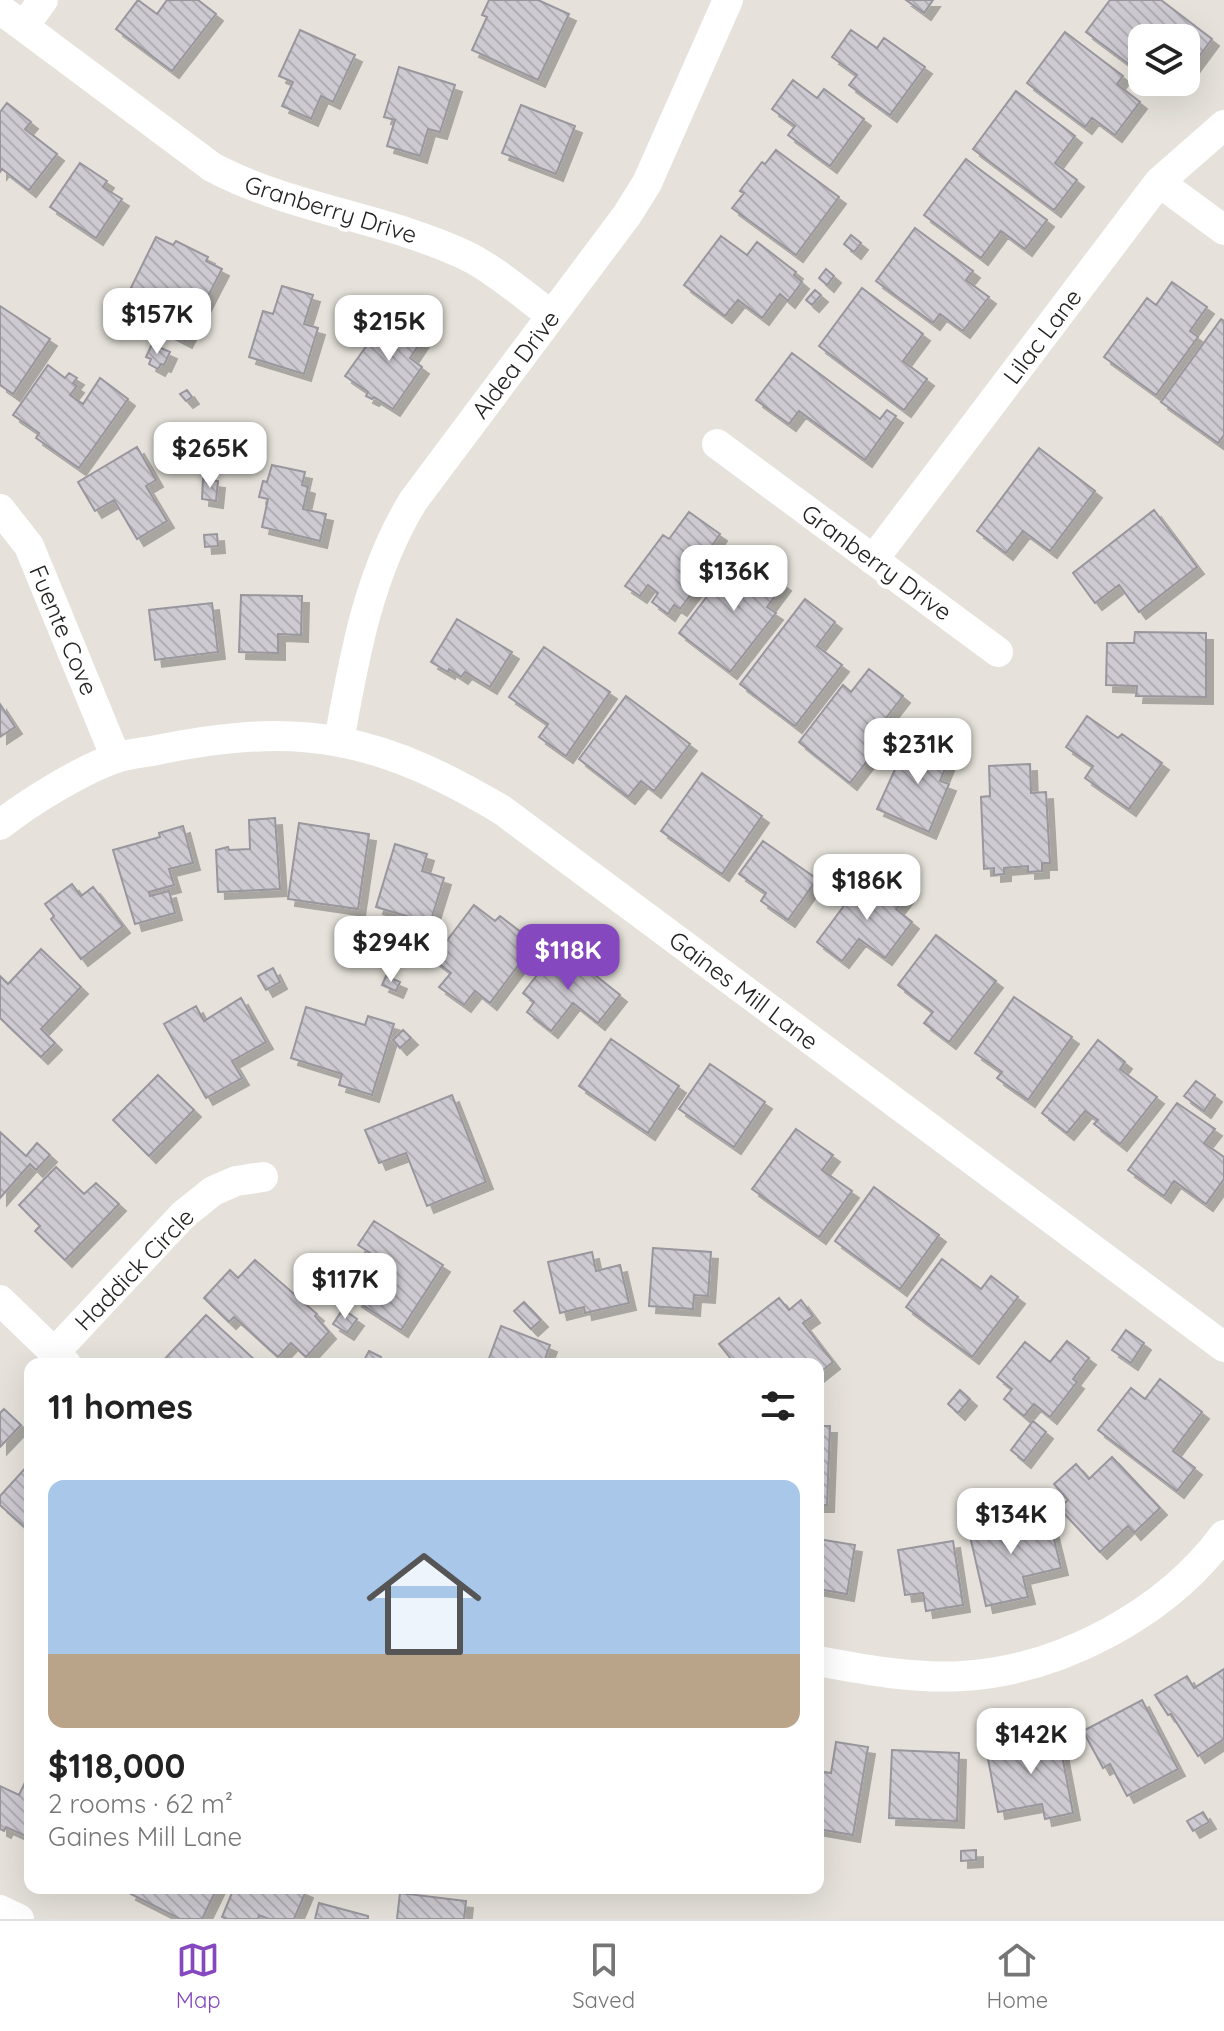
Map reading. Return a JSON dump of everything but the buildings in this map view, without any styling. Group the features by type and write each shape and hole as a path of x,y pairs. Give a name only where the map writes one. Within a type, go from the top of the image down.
{"street":[{"path":"12,18 43,0"},
{"name":"Aldea Drive","path":"339,741 368,600 396,530 413,501 627,215 647,183 728,0"},
{"name":"Granberry Drive","path":"12,18 212,167 244,184 421,237 469,257 551,315"},
{"name":"Lilac Lane","path":"873,560 1159,182 1224,125"},
{"path":"1159,182 1224,230"},
{"name":"Granberry Drive","path":"717,444 998,652"},
{"name":"Fuente Cove","path":"0,509 29,546 116,758"},
{"name":"Gaines Mill Lane","path":"0,825 22,807 116,758 231,738 284,736 339,741 387,754 437,773 502,810 1224,1347"},
{"name":"Haddick Circle","path":"60,1358 183,1215 213,1191 236,1181 263,1177"},
{"path":"0,1300 60,1358"},
{"path":"824,1662 912,1676 964,1676 1019,1667 1103,1635 1141,1612 1177,1586 1224,1535"},
{"path":"0,1910 19,1919"}]}
